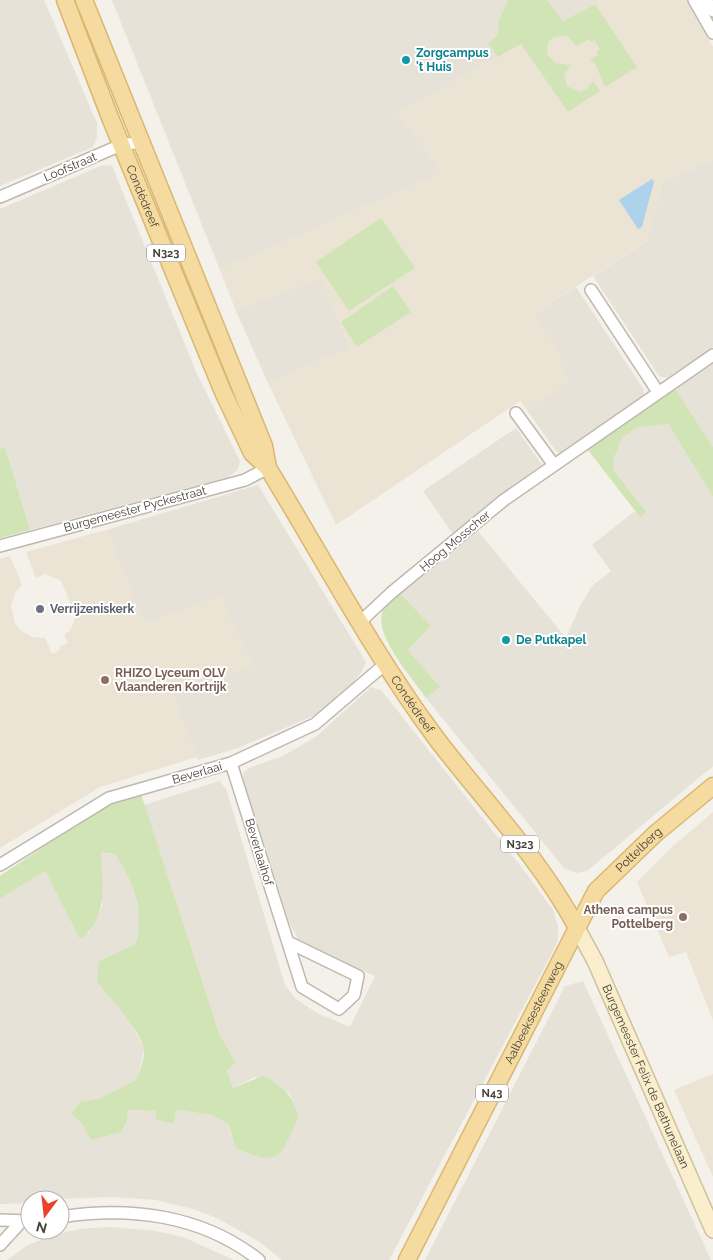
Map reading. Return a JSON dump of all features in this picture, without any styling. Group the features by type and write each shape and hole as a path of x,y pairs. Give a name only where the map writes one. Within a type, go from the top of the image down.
{"main road":[{"name":"Condédreef","path":"65,0 121,145 222,392 252,453 268,468 384,665 437,738 559,894 576,926"},
{"name":"Condédreef","path":"84,0 264,446 268,468"},
{"name":"Pottelberg","path":"576,926 596,891 655,834 713,786"},
{"name":"Aalbeeksesteenweg","path":"407,1260 576,926"}],"street":[{"path":"694,0 713,33"},
{"path":"706,0 713,11"},
{"name":"Loofstraat","path":"0,197 121,145 141,142"},
{"path":"591,290 658,392"},
{"name":"Hoog Mosscher","path":"360,622 391,593 504,500 713,355"},
{"path":"516,413 554,465"},
{"name":"Burgemeester Pyckestraat","path":"0,546 245,480 268,468"},
{"name":"Beverlaai","path":"0,865 109,798 231,762 315,724 384,665"},
{"name":"Beverlaaihof","path":"231,762 302,987 339,1009 354,995 358,976 288,942"},
{"name":"Burgemeester Felix de Bethunelaan","path":"576,926 595,961 713,1230"},
{"path":"70,1216 121,1212 166,1217 210,1231 241,1247 259,1260"},
{"path":"0,1220 20,1222"},
{"path":"0,1245 20,1227"}],"shaded area":[{"path":"0,0 44,0 97,123 97,137 93,147 0,186"},
{"path":"112,0 601,0 398,113 443,173 220,270"},
{"path":"601,0 686,0 713,47 713,159 662,183 648,240 533,314 569,368 562,373 568,382 527,410 520,401 336,525 268,383 350,348 321,278 236,311 220,270 443,173 398,113"},
{"path":"713,159 713,347 667,378 659,376 593,276 647,241 662,183"},
{"path":"103,165 112,166 197,374 240,461 238,470 228,477 30,530 5,448 0,449 0,209"},
{"path":"321,277 350,348 268,383 236,311"},
{"path":"576,287 644,390 643,396 560,453 556,451 527,410 568,381 562,373 556,350 533,314"},
{"path":"713,362 713,447 674,387"},
{"path":"662,423 668,424 713,497 713,766 587,871 576,873 564,868 426,698 439,687 408,650 431,626 401,594 478,531 566,638 580,606 592,586 611,571 592,545 635,511 640,517 614,471 613,460 617,448 622,438 639,427"},
{"path":"516,428 542,465 495,498 453,534 423,491"},
{"path":"258,485 366,662 362,671 350,686 320,713 238,748 198,760 172,694 252,665 219,597 144,624 106,530"},
{"name":"RHIZO Lyceum OLV Vlaanderen Kortrijk","path":"106,530 144,624 220,596 252,666 172,694 197,757 100,787 0,848 0,559 10,556 22,585 15,593 11,605 15,624 20,630 32,637 45,638 52,654 60,650 59,647 68,643 64,634 70,631 76,616 61,581 45,574 36,578 26,552"},
{"path":"371,687 381,690 526,873 553,910 558,926 558,940 551,955 389,1260 282,1260 260,1242 219,1219 193,1209 156,1200 112,1197 70,1199 70,1190 20,1190 20,1203 0,1204 0,899 45,871 80,938 89,932 102,907 101,852 113,854 122,865 132,884 141,920 135,944 99,961 115,1003 131,1023 144,1049 137,1080 101,1098 80,1102 71,1114 83,1125 128,1110 156,1111 174,1124 176,1110 213,1115 229,1125 231,1134 299,1115 290,1094 278,1084 255,1077 233,1088 227,1070 236,1063 219,1033 144,805 219,781 226,788 285,985 296,999 317,1013 350,1027 375,976 299,941 289,922 244,782 243,773 251,767 283,756 317,736"},
{"name":"Athena campus Pottelberg","path":"713,812 713,1020 686,952 669,957 637,882 673,846"},
{"path":"583,981 711,1260 425,1260 565,986"},
{"path":"713,1074 713,1177 674,1090"},
{"path":"110,1227 156,1231 183,1237 234,1260 7,1260 28,1245 40,1240 70,1240 70,1231"}],"green space":[{"path":"508,0 547,0 563,21 595,4 637,67 605,87 596,65 590,60 598,55 597,51 600,49 594,40 591,42 588,39 576,46 568,36 554,37 548,43 547,54 555,63 570,65 564,76 567,86 580,92 588,88 593,81 600,91 568,112 521,44 498,57 488,43 499,34 498,23"},
{"path":"381,218 415,268 349,311 316,262"},
{"path":"393,286 411,312 357,347 341,322"},
{"path":"674,387 713,447 713,497 668,424 639,427 622,438 613,460 614,471 646,512 640,517 588,450"},
{"path":"5,447 30,530 0,538 0,449"},
{"path":"401,594 431,626 408,650 440,687 426,698 396,657 384,634 381,623 385,607"},
{"path":"141,794 219,1033 236,1063 227,1070 233,1088 263,1076 286,1091 299,1115 283,1149 271,1157 251,1154 236,1148 229,1125 213,1115 176,1110 174,1124 156,1119 156,1111 128,1110 127,1121 121,1132 91,1140 83,1125 71,1114 80,1102 101,1098 136,1080 142,1065 144,1050 137,1033 97,982 99,961 135,944 139,920 136,897 127,874 114,854 101,852 102,900 100,911 89,931 80,939 45,871 0,899 0,876 101,808"}],"water":[{"path":"652,179 654,182 642,227 638,229 619,200"}],"place":[{"name":"Zorgcampus 't Huis","path":"406,60"},
{"name":"Verrijzeniskerk","path":"40,609"},
{"name":"De Putkapel","path":"506,640"},
{"name":"RHIZO Lyceum OLV Vlaanderen Kortrijk","path":"105,680"},
{"name":"Athena campus Pottelberg","path":"683,917"}]}
